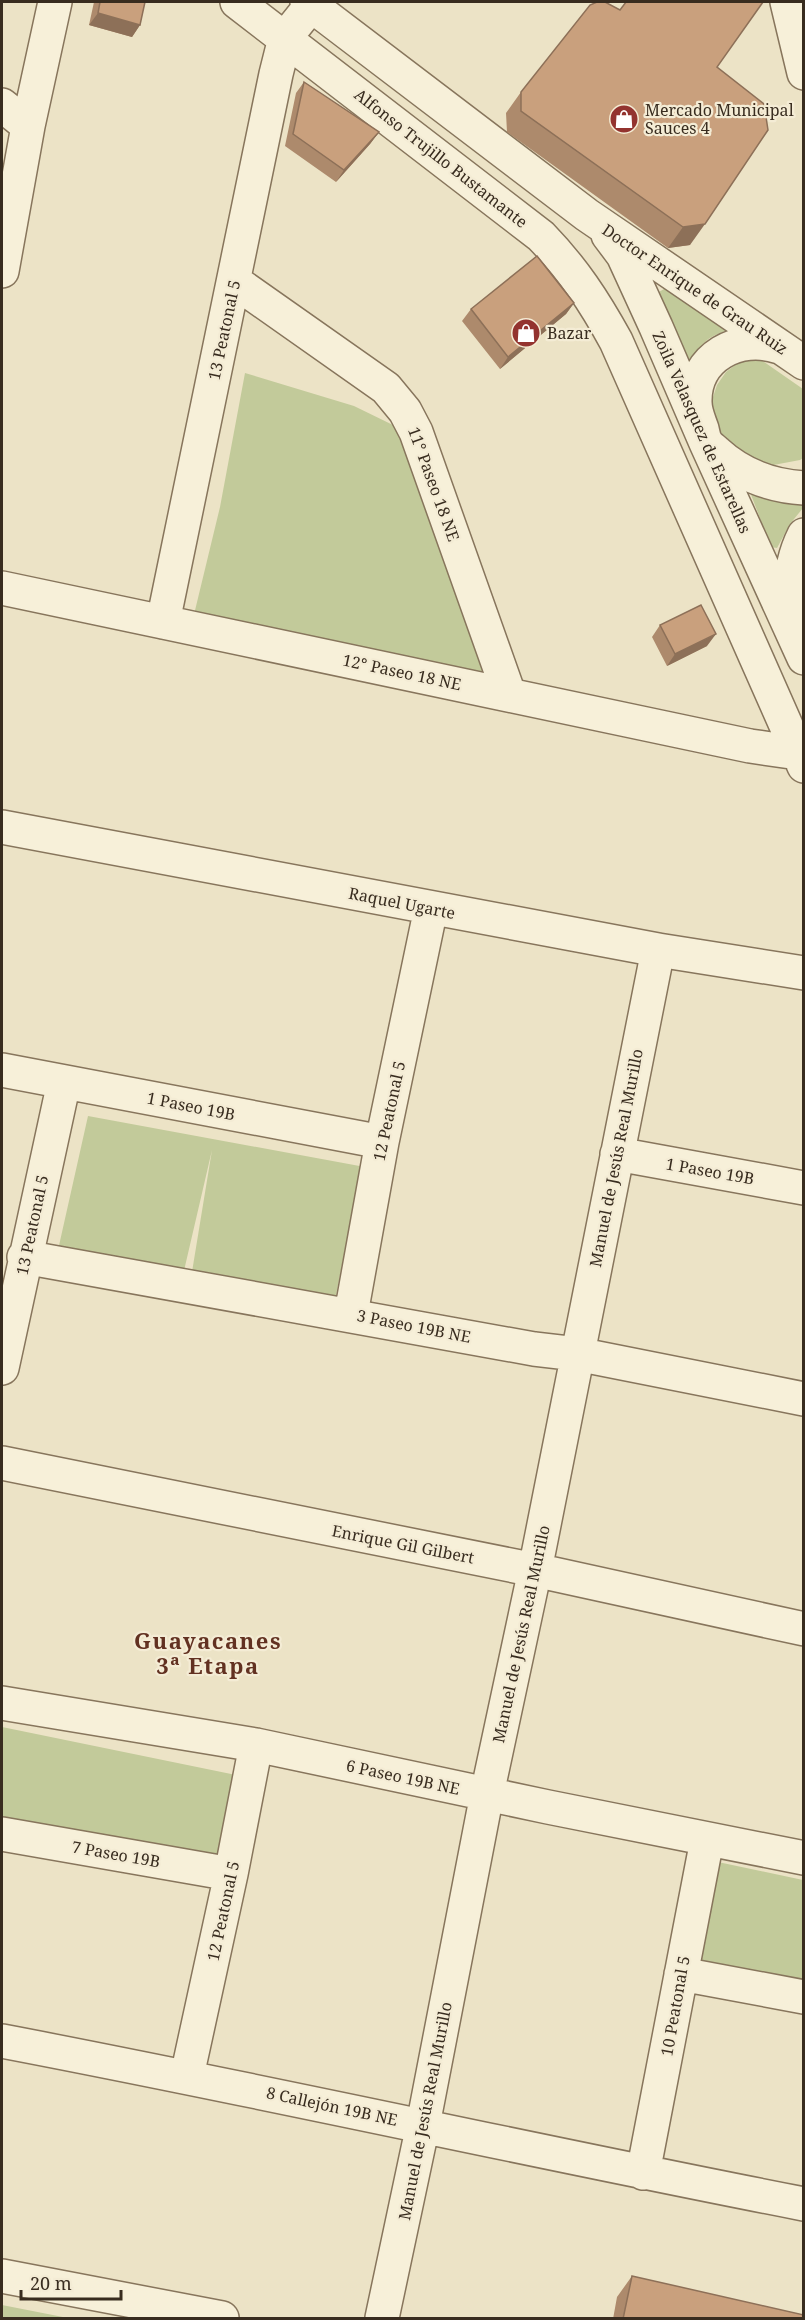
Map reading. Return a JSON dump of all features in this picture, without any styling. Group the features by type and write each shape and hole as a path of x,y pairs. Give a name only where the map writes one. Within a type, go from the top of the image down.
{"street":[{"path":"2,271 28,126 55,2"},
{"name":"Alfonso Trujillo Bustamante","path":"237,2 541,236 564,260 586,289 616,341 802,757"},
{"path":"285,38 311,2 587,215"},
{"path":"787,2 804,73"},
{"name":"13 Peatonal 5","path":"163,622 285,38"},
{"path":"2,105 28,126"},
{"name":"Doctor Enrique de Grau Ruiz","path":"587,215 792,355"},
{"name":"Zoila Velasquez de Estarellas","path":"587,215 623,255 800,651"},
{"name":"11° Paseo 18 NE","path":"234,280 386,388 405,411 416,432 509,694"},
{"path":"792,355 755,341 728,347 707,364 696,388 696,415 706,443 726,461 749,475 775,484 804,488"},
{"path":"800,651 790,600 790,583 793,565 804,535"},
{"name":"12° Paseo 18 NE","path":"2,588 802,757"},
{"name":"Raquel Ugarte","path":"2,827 658,950 804,973"},
{"name":"12 Peatonal 5","path":"351,1314 382,1142 431,908"},
{"name":"Manuel de Jesús Real Murillo","path":"382,2319 423,2125 487,1794 535,1570 658,950"},
{"name":"1 Paseo 19B","path":"2,1070 382,1142"},
{"name":"13 Peatonal 5","path":"2,1368 24,1257 64,1082"},
{"name":"1 Paseo 19B","path":"617,1154 804,1188"},
{"name":"3 Paseo 19B NE","path":"24,1257 351,1314 534,1349 577,1354 804,1399"},
{"name":"Enrique Gil Gilbert","path":"2,1463 535,1570 804,1629"},
{"name":"6 Paseo 19B NE","path":"2,1703 256,1745 707,1840 804,1858"},
{"name":"12 Peatonal 5","path":"187,2076 231,1874 256,1745"},
{"name":"7 Paseo 19B","path":"2,1834 231,1874"},
{"name":"10 Peatonal 5","path":"643,2173 707,1840"},
{"path":"681,1974 804,1997"},
{"name":"8 Callejón 19B NE","path":"2,2041 187,2076 643,2173 804,2204"},
{"path":"2,2276 138,2310 222,2319"}],"green space":[{"path":"669,286 729,330 705,342 691,365 659,292"},
{"path":"757,357 803,389 803,458 800,460 768,466 751,461 720,436 713,418 711,403 717,385 726,372 738,363"},
{"path":"245,373 354,406 395,426 492,682 191,627 220,507"},
{"path":"750,492 803,501 803,508 790,524 777,548 771,547"},
{"path":"88,1116 365,1167 352,1214 334,1305 191,1278 212,1150 183,1275 58,1250"},
{"path":"2,1727 236,1775 219,1864 2,1821"},
{"path":"718,1862 803,1880 803,1981 698,1960"},
{"path":"2,2305 68,2318 2,2318"}],"building":[{"path":"100,2 145,2 140,25 98,13"},
{"name":"Mercado Municipal Sauces 4","path":"605,2 620,10 626,2 763,2 717,67 764,104 768,130 705,224 683,227 521,111 521,92 590,5"},
{"path":"304,82 379,132 344,170 293,134"},
{"path":"537,256 574,303 508,357 471,309"},
{"path":"701,605 716,634 675,654 660,625"},
{"path":"632,2276 804,2315 804,2319 623,2319"}],"place":[{"name":"Mercado Municipal Sauces 4","path":"624,119"},
{"name":"Bazar","path":"526,333"}],"district":[{"name":"Guayacanes 3ª Etapa","path":"208,1654"}]}
